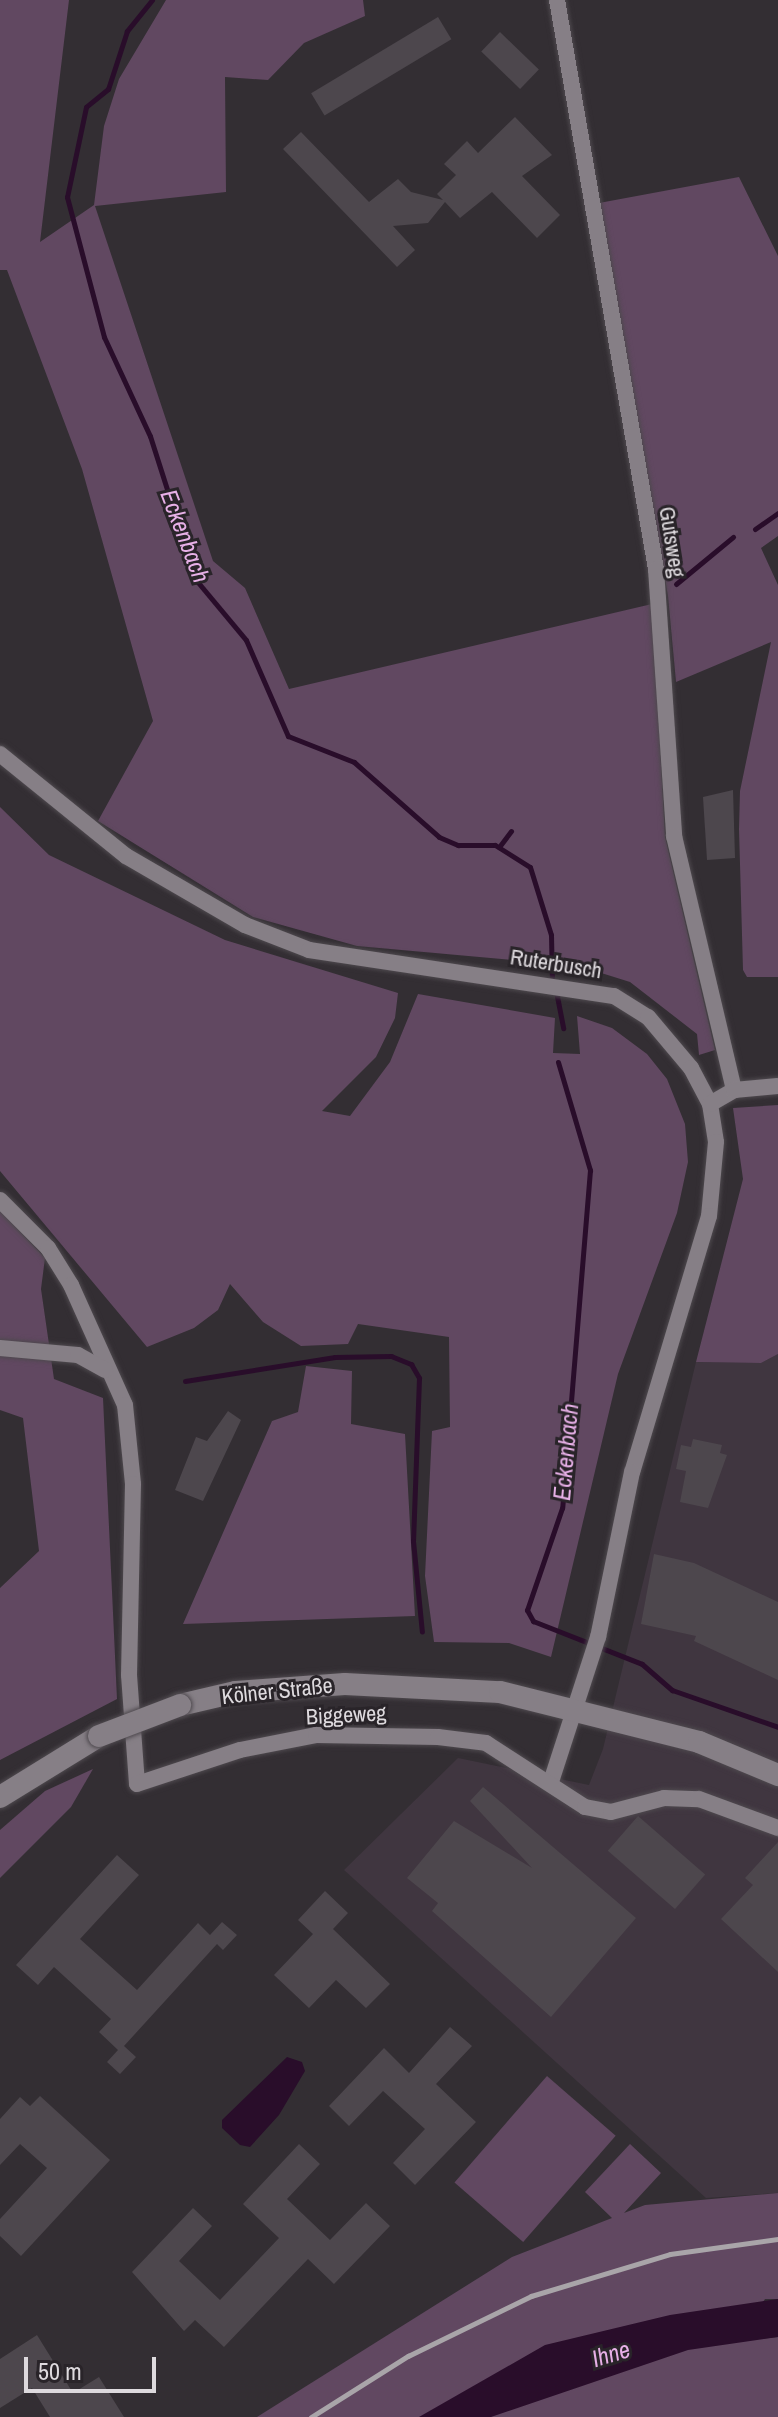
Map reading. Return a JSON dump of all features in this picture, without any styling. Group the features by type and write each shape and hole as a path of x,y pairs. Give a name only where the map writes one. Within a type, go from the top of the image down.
{"main road":[{"name":"Kölner Straße","path":"0,1797 99,1736 180,1705 277,1688 388,1684 500,1692 575,1707 699,1742 778,1775"}],"street":[{"name":"Gutsweg","path":"557,0 656,569 674,836 734,1090"},
{"name":"Ruterbusch","path":"0,754 126,856 190,899 245,925 309,950 567,985 614,996 648,1017 691,1068 710,1104 716,1142 709,1216 632,1472 598,1637 575,1707"},
{"path":"710,1104 734,1090 778,1086"},
{"path":"0,1200 64,1272 105,1370"},
{"path":"0,1348 78,1355 105,1370"},
{"name":"Biggeweg","path":"105,1370 125,1405 133,1484 129,1675 137,1784 240,1750 359,1733 486,1743 551,1782"},
{"path":"575,1707 551,1782 585,1807 611,1812 664,1798 699,1799 778,1828"}],"shaded area":[{"path":"0,0 69,0 40,242 94,205 104,126 119,79 166,0 363,0 365,16 304,43 268,80 225,77 226,192 95,206 213,561 245,588 289,689 652,604 665,837 715,1050 699,1055 697,1034 630,982 579,966 357,946 253,917 98,821 153,721 82,469 7,270 0,270"},
{"path":"739,177 778,256 778,536 761,548 778,585 778,977 747,977 743,970 739,829 740,791 771,642 676,682 668,596 599,203"},
{"path":"0,807 49,855 225,940 398,993 395,1018 376,1057 322,1111 350,1116 390,1062 418,994 555,1018 553,1053 580,1054 577,1016 612,1028 647,1054 667,1079 685,1124 688,1162 677,1213 618,1374 551,1657 509,1643 434,1642 425,1576 432,1431 450,1427 449,1337 358,1324 348,1344 301,1346 263,1322 230,1284 218,1310 194,1328 147,1347 0,1171"},
{"path":"778,1105 778,1354 761,1363 696,1362 743,1179 733,1108"},
{"path":"0,1211 45,1258 41,1289 54,1379 103,1398 117,1699 0,1760 0,1588 39,1551 23,1418 0,1410"},
{"path":"778,1354 778,2193 706,2198 344,1870 458,1758 589,1785 603,1749 696,1362 761,1363"},
{"path":"306,1366 352,1371 351,1424 405,1434 415,1616 183,1624 272,1421 298,1412"},
{"path":"93,1769 71,1807 0,1878 0,1830 45,1791"},
{"path":"547,2076 616,2136 523,2242 454,2182"},
{"path":"630,2144 661,2173 624,2213 645,2205 778,2193 778,2299 765,2299 739,2341 778,2337 778,2417 257,2417 512,2257 612,2218 585,2192"}],"water":[{"path":"287,2057 302,2062 305,2071 279,2115 250,2147 240,2145 222,2128 222,2120"},
{"name":"Ihne","path":"778,2299 778,2337 688,2350 491,2417 419,2417 545,2345 670,2315"}],"building":[{"path":"438,17 451,39 325,116 311,93"},
{"path":"500,32 539,70 520,89 481,51"},
{"path":"515,117 552,155 522,176 560,215 537,238 492,192 460,218 445,202 428,223 393,226 415,250 397,267 283,149 301,132 369,202 398,179 411,192 443,200 437,194 456,175 444,164 467,141 478,153"},
{"path":"733,790 735,858 707,860 703,797"},
{"path":"228,1411 241,1420 203,1501 175,1490 196,1437 207,1441"},
{"path":"693,1439 722,1445 720,1453 727,1455 708,1508 680,1502 686,1471 676,1469 681,1445 691,1447"},
{"path":"654,1554 694,1563 778,1602 778,1680 694,1641 696,1636 641,1624"},
{"path":"483,1787 636,1918 551,2017 432,1911 438,1903 407,1878 454,1821 532,1868 470,1801"},
{"path":"638,1816 705,1874 675,1909 608,1851"},
{"path":"778,1842 778,1972 721,1919 753,1885 745,1878"},
{"path":"117,1855 139,1875 80,1939 137,1990 198,1923 210,1935 222,1922 237,1935 223,1950 217,1944 124,2046 136,2057 120,2074 107,2062 118,2050 99,2032 111,2019 54,1967 38,1985 16,1965"},
{"path":"325,1891 348,1913 333,1929 390,1984 366,2008 336,1980 309,2008 274,1975 313,1934 298,1920"},
{"path":"450,2027 472,2046 436,2084 476,2122 415,2185 393,2163 425,2129 383,2091 349,2126 329,2106 384,2048 409,2073"},
{"path":"40,2096 110,2160 21,2256 0,2236 0,2219 47,2168 20,2144 0,2165 0,2119 20,2097 30,2106"},
{"path":"299,2144 320,2164 287,2199 330,2240 366,2203 390,2226 334,2284 308,2259 224,2347 195,2320 184,2331 132,2272 193,2208 212,2226 179,2261 220,2300 279,2238 243,2204"},
{"path":"37,2335 73,2393 99,2377 124,2417 50,2417 32,2388 0,2408 0,2359"}],"waterway":[{"name":"Eckenbach","path":"152,0 127,31 108,89 86,107 67,197 104,337 150,436 196,580 246,640 288,736 354,762 439,837 458,845 495,845 530,867 551,935 552,982"},
{"path":"755,529 778,513"},
{"path":"676,584 733,537"},
{"path":"499,847 511,831"},
{"name":"Eckenbach","path":"556,991 563,1028"},
{"name":"Eckenbach","path":"558,1062 590,1170 562,1508 527,1610 533,1621 642,1664 672,1690 778,1727"},
{"path":"185,1381 335,1357 391,1356 411,1364 419,1378 413,1541 422,1632"}],"railway":[{"path":"311,2417 408,2356 531,2296 670,2254 778,2239"}]}
